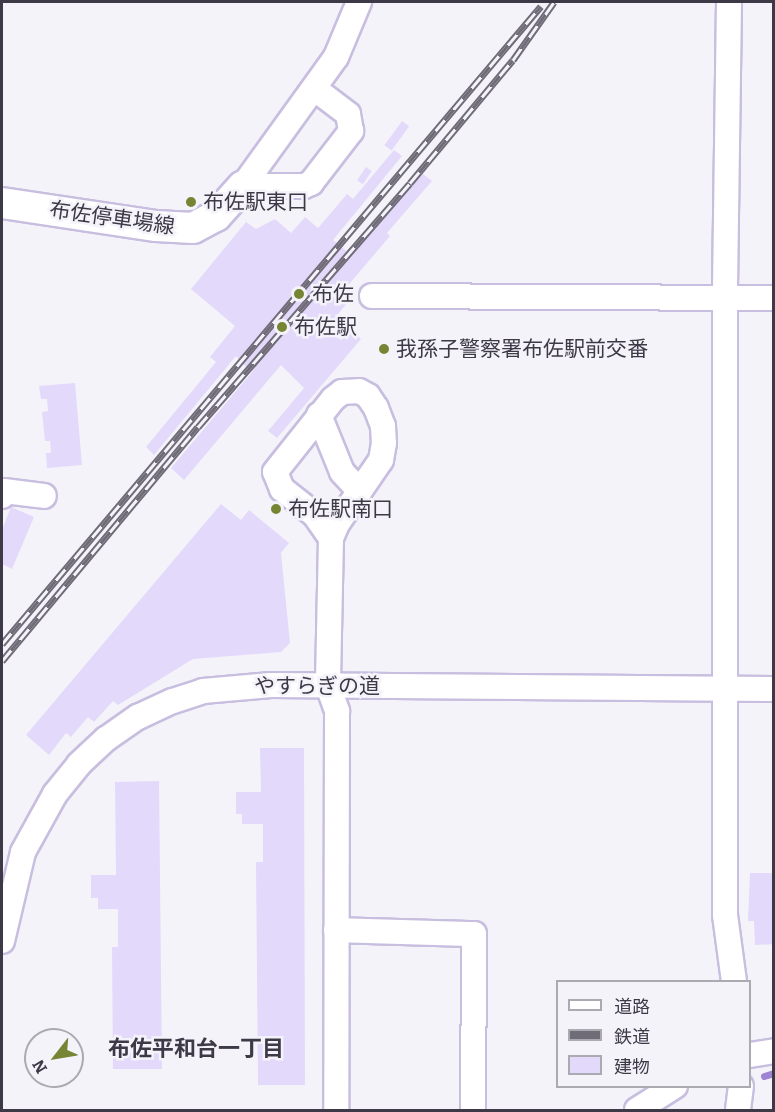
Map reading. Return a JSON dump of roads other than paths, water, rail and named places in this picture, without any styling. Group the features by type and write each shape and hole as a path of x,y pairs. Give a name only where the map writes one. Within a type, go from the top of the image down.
{"main road":[{"name":"布佐停車場線","path":"2,203 156,226 193,228 216,216 243,186"}],"street":[{"path":"243,186 336,57 359,2"},
{"path":"729,2 725,298 725,915 734,980"},
{"path":"243,186 304,186 311,183 351,130 348,114 315,89"},
{"path":"372,296 774,298"},
{"path":"331,538 315,515 282,489 275,472 333,399 342,392 358,391 368,396 376,408 383,426 384,443 381,460 337,524 331,538 328,686 337,704 336,1110"},
{"path":"319,416 342,472 360,491"},
{"path":"2,492 44,496"},
{"name":"やすらぎの道","path":"2,941 23,852 38,820 79,764 106,739 138,717 173,701 203,691 271,685 774,689"},
{"path":"336,930 474,934 473,1110"},
{"path":"751,1055 774,1051"},
{"path":"637,1110 672,1088"},
{"path":"738,1110 741,1088"}],"waterway":[{"path":"764,1076 774,1073"}],"railway":[{"path":"2,661 198,427 410,183 513,60 554,2"},
{"path":"2,644 541,6"}],"place":[{"name":"布佐駅東口","path":"191,202"},
{"name":"布佐","path":"299,294"},
{"name":"布佐駅","path":"282,327"},
{"name":"我孫子警察署布佐駅前交番","path":"384,349"},
{"name":"布佐駅南口","path":"276,509"}],"district":[{"name":"布佐平和台一丁目","path":"196,1049"}]}
